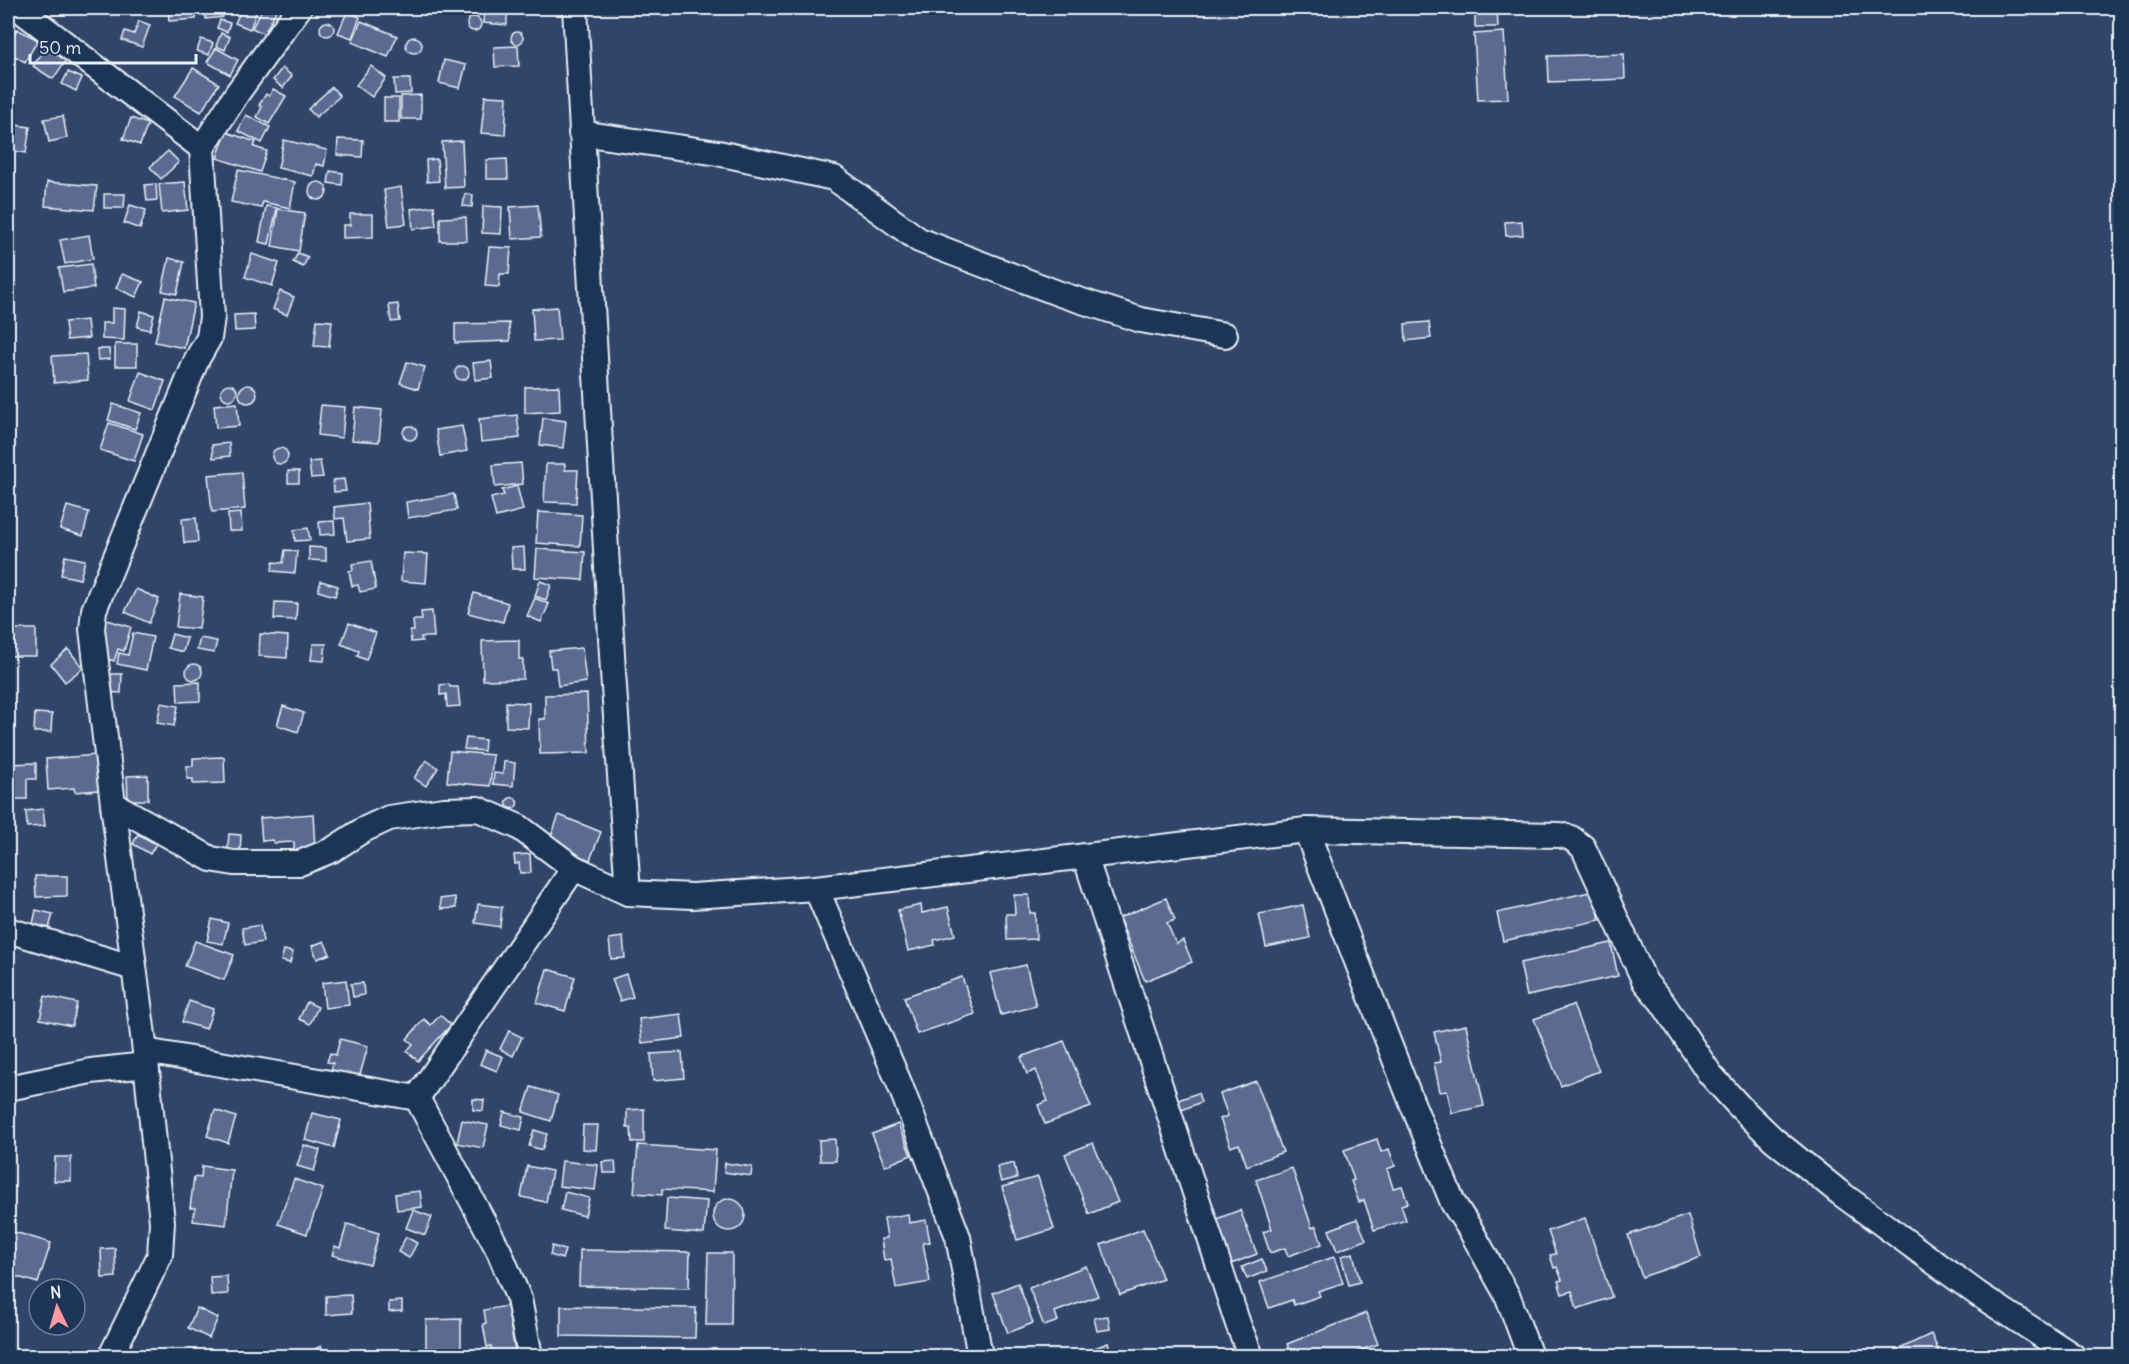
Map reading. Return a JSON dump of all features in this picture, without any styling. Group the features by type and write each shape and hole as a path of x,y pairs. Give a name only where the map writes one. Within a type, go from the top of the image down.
{"street":[{"path":"18,8 202,148"},
{"path":"111,1356 160,1255 162,1222 146,1058 92,629 94,610 197,359 209,338 212,317 202,148 238,92 299,8"},
{"path":"574,8 628,893"},
{"path":"581,133 718,153 834,178 919,240 1060,294 1141,320 1225,335"},
{"path":"113,804 211,859 234,863 300,863 332,850 363,830 389,818 444,810 478,809 519,827 574,868 628,893 692,896 816,888 1306,830 1560,835 1571,838 1583,847 1645,982 1662,1002 1710,1074 1739,1106 1773,1139 1840,1193 1978,1294 2073,1356"},
{"path":"1306,830 1453,1203 1508,1297 1530,1356"},
{"path":"1085,856 1238,1324 1251,1356"},
{"path":"417,1098 574,868"},
{"path":"816,888 900,1084 958,1237 980,1356"},
{"path":"8,930 134,968"},
{"path":"8,1088 146,1058 417,1098"},
{"path":"417,1098 499,1251 519,1299 530,1356"}],"building":[{"path":"168,8 196,8 196,19 169,21"},
{"path":"205,8 222,8 223,17 206,19"},
{"path":"242,8 258,8 250,29 235,23"},
{"path":"263,8 277,9 264,34 252,28"},
{"path":"484,8 507,8 507,25 483,23"},
{"path":"1475,8 1497,8 1498,27 1475,27"},
{"path":"347,12 360,17 352,38 338,33"},
{"path":"474,17 479,19 481,24 479,29 474,31 469,29 467,24 469,19"},
{"path":"220,20 230,23 227,32 217,28"},
{"path":"139,21 150,25 142,47 122,40 125,31 134,34"},
{"path":"361,21 397,36 388,57 352,42"},
{"path":"327,22 332,24 334,29 332,34 327,36 322,34 320,29 322,24"},
{"path":"17,29 38,40 25,62 8,52 8,46"},
{"path":"519,32 523,38 519,44 515,44 511,36"},
{"path":"1504,32 1508,99 1478,100 1474,34"},
{"path":"221,33 230,37 225,50 216,46"},
{"path":"414,37 422,45 414,53 406,45"},
{"path":"201,39 213,43 209,55 197,51"},
{"path":"47,46 67,59 53,79 33,66"},
{"path":"518,46 519,66 495,67 494,47"},
{"path":"216,48 238,60 230,75 207,62"},
{"path":"1624,54 1625,79 1549,82 1548,56"},
{"path":"444,60 466,65 460,88 439,83"},
{"path":"371,66 386,78 372,97 356,85"},
{"path":"193,68 219,84 201,112 175,96"},
{"path":"282,68 292,76 283,88 273,80"},
{"path":"68,72 82,78 76,91 62,84"},
{"path":"394,79 410,79 411,93 395,94"},
{"path":"332,87 340,96 316,117 308,109"},
{"path":"273,89 286,96 269,124 257,117 262,107 259,105 266,94 269,96"},
{"path":"421,95 421,119 401,119 401,96"},
{"path":"485,96 507,97 505,135 481,133"},
{"path":"384,98 399,98 399,122 384,122"},
{"path":"246,115 270,127 262,143 238,131"},
{"path":"63,116 67,138 49,142 44,119"},
{"path":"131,118 148,124 140,145 123,139"},
{"path":"8,124 30,127 26,153 8,150"},
{"path":"226,132 256,142 254,147 267,151 260,172 217,158"},
{"path":"338,139 363,140 362,157 337,155"},
{"path":"284,140 327,150 324,166 316,164 313,176 278,168"},
{"path":"462,141 464,187 445,188 442,142"},
{"path":"168,151 179,162 161,179 150,167"},
{"path":"437,159 439,181 427,182 426,160"},
{"path":"507,159 508,179 486,179 486,160"},
{"path":"238,170 295,182 290,208 263,202 261,208 231,202"},
{"path":"330,171 343,173 342,185 328,183"},
{"path":"47,182 97,186 94,210 45,206"},
{"path":"185,182 188,210 162,213 159,184"},
{"path":"318,182 324,185 327,191 324,197 318,200 312,197 309,191 312,185"},
{"path":"156,184 157,200 147,201 145,185"},
{"path":"8,186 13,186 14,209 8,209"},
{"path":"401,187 406,224 389,226 384,190"},
{"path":"104,194 125,194 124,208 104,208"},
{"path":"465,194 473,195 472,207 463,206"},
{"path":"130,205 146,210 140,229 124,223"},
{"path":"538,205 541,237 512,239 510,207"},
{"path":"266,206 277,208 269,244 259,242"},
{"path":"434,206 436,226 413,229 411,209"},
{"path":"483,206 502,207 501,234 482,233"},
{"path":"278,209 305,213 299,251 272,246"},
{"path":"350,214 373,214 373,237 343,238 343,225 350,225"},
{"path":"466,217 467,241 440,241 440,218"},
{"path":"1522,221 1523,235 1506,236 1505,222"},
{"path":"89,235 93,259 65,264 60,240"},
{"path":"489,247 511,248 509,274 500,274 499,287 485,286"},
{"path":"298,253 308,257 303,267 293,262"},
{"path":"252,254 279,263 272,286 245,277"},
{"path":"169,258 184,262 177,294 162,291"},
{"path":"91,264 94,288 63,292 59,268"},
{"path":"122,274 143,282 136,297 116,288"},
{"path":"280,291 294,297 287,315 273,309"},
{"path":"165,297 194,303 184,348 155,342"},
{"path":"398,304 400,321 391,322 389,305"},
{"path":"557,307 560,340 534,341 532,309"},
{"path":"112,308 125,309 124,340 102,339 102,323 112,323"},
{"path":"141,311 154,315 150,330 137,327"},
{"path":"254,314 255,330 235,331 234,315"},
{"path":"87,320 89,338 67,340 65,322"},
{"path":"317,320 332,321 329,347 314,346"},
{"path":"1429,322 1431,338 1406,341 1405,324"},
{"path":"509,323 510,341 455,343 455,324"},
{"path":"115,344 137,344 137,366 115,366"},
{"path":"97,349 109,349 110,359 98,360"},
{"path":"86,354 88,380 54,383 52,356"},
{"path":"491,361 493,378 475,380 473,363"},
{"path":"407,362 425,367 418,389 400,383"},
{"path":"459,366 465,366 469,373 465,380 459,380 455,376 455,370"},
{"path":"140,372 165,381 155,410 130,401"},
{"path":"229,384 237,392 229,400 221,392"},
{"path":"248,385 254,388 257,394 254,400 248,403 242,400 239,394 242,388"},
{"path":"559,386 560,411 525,413 525,387"},
{"path":"237,403 239,426 216,428 214,405"},
{"path":"113,404 141,413 135,429 108,420"},
{"path":"321,405 345,407 342,438 318,435"},
{"path":"355,407 382,410 379,442 352,440"},
{"path":"517,415 520,438 481,442 479,419"},
{"path":"543,418 566,421 563,448 540,445"},
{"path":"109,423 143,434 134,461 100,450"},
{"path":"407,426 413,426 417,433 413,440 407,440 403,436 403,430"},
{"path":"462,426 467,451 440,456 436,430"},
{"path":"229,443 230,456 213,458 212,445"},
{"path":"280,448 286,450 288,456 286,462 280,464 274,462 272,456 274,450"},
{"path":"320,461 323,477 311,478 309,462"},
{"path":"521,463 523,484 495,487 493,465"},
{"path":"546,464 565,464 565,470 578,470 576,503 544,502"},
{"path":"288,471 299,471 299,483 288,483"},
{"path":"242,472 245,509 212,512 208,475"},
{"path":"344,479 346,491 334,492 333,480"},
{"path":"517,486 523,510 496,517 491,498 504,495 502,490"},
{"path":"454,494 457,510 408,518 406,502"},
{"path":"367,503 370,539 347,541 344,518 335,519 334,507"},
{"path":"67,506 89,512 83,536 60,529"},
{"path":"538,512 582,515 580,546 536,543"},
{"path":"241,513 242,531 229,531 228,514"},
{"path":"196,518 198,542 184,543 182,519"},
{"path":"334,521 335,534 320,535 319,522"},
{"path":"308,528 310,540 295,541 294,530"},
{"path":"309,547 326,548 326,561 309,560"},
{"path":"524,547 525,569 512,569 511,548"},
{"path":"537,549 585,552 583,580 535,577"},
{"path":"285,550 297,551 295,573 272,571 273,562 283,563"},
{"path":"403,553 428,554 426,583 401,581"},
{"path":"65,556 85,560 80,579 61,575"},
{"path":"371,561 376,589 360,592 358,585 352,586 349,571 353,570 352,564"},
{"path":"321,581 338,586 335,596 318,591"},
{"path":"540,581 551,585 546,600 535,596"},
{"path":"136,589 159,599 149,623 125,612"},
{"path":"474,593 508,603 503,622 468,613"},
{"path":"180,594 203,597 199,629 176,627"},
{"path":"535,598 549,604 541,622 527,616"},
{"path":"275,602 297,603 296,620 274,619"},
{"path":"432,611 434,637 421,637 422,641 411,642 410,631 414,631 413,620 422,620 421,612"},
{"path":"104,619 131,627 124,651 118,649 114,661 99,656"},
{"path":"349,623 376,633 366,660 357,656 359,651 341,644"},
{"path":"15,629 36,629 36,656 8,656 8,632 15,632"},
{"path":"133,633 153,637 146,670 117,664 119,653 128,655"},
{"path":"172,634 187,638 183,652 168,648"},
{"path":"260,634 288,636 287,658 259,656"},
{"path":"200,638 217,641 214,653 197,650"},
{"path":"519,640 519,659 523,659 523,679 483,680 482,641"},
{"path":"313,644 326,644 324,661 311,660"},
{"path":"582,648 586,682 558,686 556,668 551,668 549,651"},
{"path":"68,649 83,668 65,682 51,664"},
{"path":"191,664 197,664 202,672 200,678 191,680 186,675 186,669"},
{"path":"103,674 122,674 121,693 103,692"},
{"path":"200,682 200,701 178,702 177,683"},
{"path":"449,684 450,687 458,687 460,706 447,707 446,694 440,695 440,685"},
{"path":"587,694 589,753 540,754 539,719 545,719 545,695"},
{"path":"506,702 529,703 528,728 506,727"},
{"path":"161,703 178,706 174,726 157,723"},
{"path":"283,706 304,713 298,732 277,725"},
{"path":"35,713 52,714 51,732 34,732"},
{"path":"466,738 485,740 484,751 464,749"},
{"path":"450,751 493,755 490,786 447,782"},
{"path":"97,755 99,790 75,792 74,788 48,790 46,759"},
{"path":"224,757 225,783 193,784 193,779 187,779 187,766 193,766 193,758"},
{"path":"426,760 438,768 426,786 414,778"},
{"path":"504,761 515,763 513,786 493,784 494,773 503,774"},
{"path":"36,763 36,779 27,779 27,799 8,799 8,764"},
{"path":"148,775 148,800 128,800 127,776"},
{"path":"512,798 516,799 516,807 512,808 508,807 507,803 508,799"},
{"path":"43,809 45,826 27,827 26,811"},
{"path":"313,814 315,848 294,850 294,842 262,841 260,818"},
{"path":"559,815 601,832 590,860 548,844"},
{"path":"138,834 156,844 150,854 133,844"},
{"path":"229,834 241,835 240,855 227,854"},
{"path":"530,854 531,873 520,873 519,863 515,864 514,855"},
{"path":"35,876 67,876 67,896 36,897"},
{"path":"1594,891 1600,920 1503,941 1497,913"},
{"path":"1014,895 1029,895 1030,913 1035,913 1036,939 1007,940 1006,914 1015,914"},
{"path":"455,897 456,908 441,909 440,899"},
{"path":"1166,898 1175,920 1167,923 1176,944 1183,940 1192,962 1145,981 1119,918"},
{"path":"478,904 502,907 500,927 475,923"},
{"path":"921,905 922,913 948,907 955,935 934,940 935,945 908,951 898,910"},
{"path":"1303,905 1310,938 1266,947 1259,914"},
{"path":"36,910 53,914 49,928 33,924"},
{"path":"212,919 228,923 223,944 207,941"},
{"path":"260,925 263,942 245,945 242,928"},
{"path":"623,937 625,958 611,959 609,939"},
{"path":"195,941 234,955 224,980 185,966"},
{"path":"324,941 330,954 317,959 312,946"},
{"path":"1611,943 1618,976 1527,996 1520,963"},
{"path":"284,950 293,952 290,963 281,961"},
{"path":"1026,965 1036,1006 1001,1015 990,973"},
{"path":"547,969 575,977 565,1011 537,1003"},
{"path":"626,974 633,997 620,1001 612,979"},
{"path":"962,977 975,1014 917,1034 904,997"},
{"path":"346,980 349,1005 325,1008 322,983"},
{"path":"363,983 364,995 353,997 351,984"},
{"path":"45,996 77,1003 72,1026 40,1019"},
{"path":"189,1001 213,1009 206,1029 182,1022"},
{"path":"307,1002 318,1007 310,1024 299,1019"},
{"path":"1573,1005 1599,1071 1561,1086 1534,1019"},
{"path":"681,1014 684,1038 642,1043 639,1019"},
{"path":"440,1015 451,1025 418,1061 407,1051 413,1044 407,1039 424,1019 431,1025"},
{"path":"1466,1025 1484,1106 1452,1113 1447,1091 1440,1092 1434,1063 1441,1062 1434,1032"},
{"path":"509,1031 522,1037 513,1056 500,1049"},
{"path":"340,1039 368,1046 358,1082 330,1074 333,1063 327,1062 330,1053 336,1055"},
{"path":"1064,1041 1091,1107 1045,1124 1038,1105 1048,1101 1036,1070 1027,1074 1021,1057"},
{"path":"486,1050 503,1057 497,1071 480,1064"},
{"path":"682,1052 684,1078 653,1081 651,1054"},
{"path":"1256,1081 1283,1152 1247,1166 1239,1144 1231,1147 1220,1119 1228,1116 1220,1094"},
{"path":"531,1087 558,1095 551,1121 523,1112"},
{"path":"1198,1093 1201,1102 1182,1110 1178,1100"},
{"path":"473,1099 484,1100 483,1111 473,1110"},
{"path":"644,1109 644,1142 632,1142 631,1128 627,1128 627,1110"},
{"path":"215,1110 236,1117 228,1143 207,1136"},
{"path":"504,1112 524,1117 521,1130 501,1125"},
{"path":"312,1113 341,1120 334,1148 305,1140"},
{"path":"462,1120 488,1125 483,1148 457,1143"},
{"path":"898,1124 911,1155 885,1166 872,1134"},
{"path":"583,1125 598,1125 596,1150 582,1149"},
{"path":"534,1130 547,1134 542,1150 529,1146"},
{"path":"835,1139 836,1161 820,1161 819,1140"},
{"path":"1377,1139 1381,1152 1389,1149 1395,1166 1387,1169 1393,1188 1402,1186 1408,1203 1401,1205 1406,1220 1374,1230 1364,1200 1359,1202 1351,1181 1354,1180 1344,1150"},
{"path":"1093,1143 1118,1202 1089,1214 1065,1154"},
{"path":"304,1145 320,1150 314,1171 297,1166"},
{"path":"638,1145 716,1150 713,1192 662,1189 662,1195 634,1193"},
{"path":"55,1157 71,1157 71,1181 54,1181"},
{"path":"562,1161 598,1165 595,1190 559,1186"},
{"path":"615,1161 616,1173 603,1173 602,1162"},
{"path":"725,1163 752,1167 751,1176 724,1172"},
{"path":"1014,1163 1017,1178 1001,1182 997,1167"},
{"path":"202,1166 232,1170 226,1225 193,1221 195,1208 190,1208 194,1177 201,1178"},
{"path":"527,1166 552,1171 546,1202 521,1197"},
{"path":"1292,1168 1312,1228 1316,1226 1322,1244 1288,1256 1285,1248 1270,1253 1263,1232 1272,1229 1256,1180"},
{"path":"1038,1177 1054,1229 1017,1240 1002,1187"},
{"path":"294,1179 323,1189 307,1234 278,1224"},
{"path":"420,1191 422,1207 397,1210 395,1194"},
{"path":"565,1192 589,1198 585,1216 561,1210"},
{"path":"667,1198 707,1201 704,1234 665,1231"},
{"path":"729,1199 740,1204 745,1215 740,1226 729,1231 718,1226 713,1215 718,1204"},
{"path":"413,1210 432,1217 425,1235 406,1228"},
{"path":"1240,1210 1257,1254 1231,1264 1214,1220"},
{"path":"908,1214 909,1223 926,1220 930,1242 923,1243 930,1282 896,1288 891,1259 884,1260 881,1239 887,1238 884,1218"},
{"path":"1688,1215 1701,1257 1642,1277 1628,1235"},
{"path":"1585,1218 1612,1297 1577,1309 1572,1291 1562,1294 1558,1281 1562,1280 1557,1267 1554,1268 1550,1255 1556,1254 1548,1231"},
{"path":"1357,1219 1366,1240 1337,1251 1329,1230"},
{"path":"347,1224 379,1233 370,1265 332,1255 335,1246 340,1248"},
{"path":"1143,1229 1163,1279 1120,1295 1101,1245"},
{"path":"8,1230 51,1243 40,1277 27,1277 27,1280 8,1274"},
{"path":"406,1237 417,1243 409,1258 398,1252"},
{"path":"552,1246 565,1250 562,1259 550,1255"},
{"path":"115,1248 116,1277 102,1278 101,1249"},
{"path":"580,1250 690,1252 689,1288 579,1286"},
{"path":"708,1253 732,1253 731,1325 706,1325"},
{"path":"1353,1253 1360,1282 1349,1285 1341,1256"},
{"path":"1334,1257 1343,1283 1318,1291 1320,1296 1294,1305 1292,1300 1269,1308 1260,1282"},
{"path":"1262,1259 1267,1271 1247,1279 1242,1267"},
{"path":"1086,1266 1098,1296 1055,1312 1058,1321 1044,1326 1029,1288"},
{"path":"227,1276 228,1294 211,1295 210,1277"},
{"path":"1018,1283 1033,1323 1008,1333 993,1293"},
{"path":"351,1295 352,1313 326,1315 326,1296"},
{"path":"402,1301 402,1311 389,1312 389,1302"},
{"path":"507,1306 516,1356 493,1356 491,1346 487,1347 483,1324 486,1323 484,1310"},
{"path":"561,1306 696,1308 695,1338 561,1336"},
{"path":"197,1308 218,1318 209,1338 188,1328"},
{"path":"1366,1313 1378,1344 1345,1356 1292,1356 1287,1344"},
{"path":"1108,1316 1110,1329 1097,1331 1094,1318"},
{"path":"461,1319 461,1348 426,1349 426,1320"},
{"path":"1931,1334 1941,1356 1898,1356 1895,1351"},
{"path":"1108,1343 1113,1356 1073,1356"},
{"path":"321,1346 327,1356 301,1356"}]}
